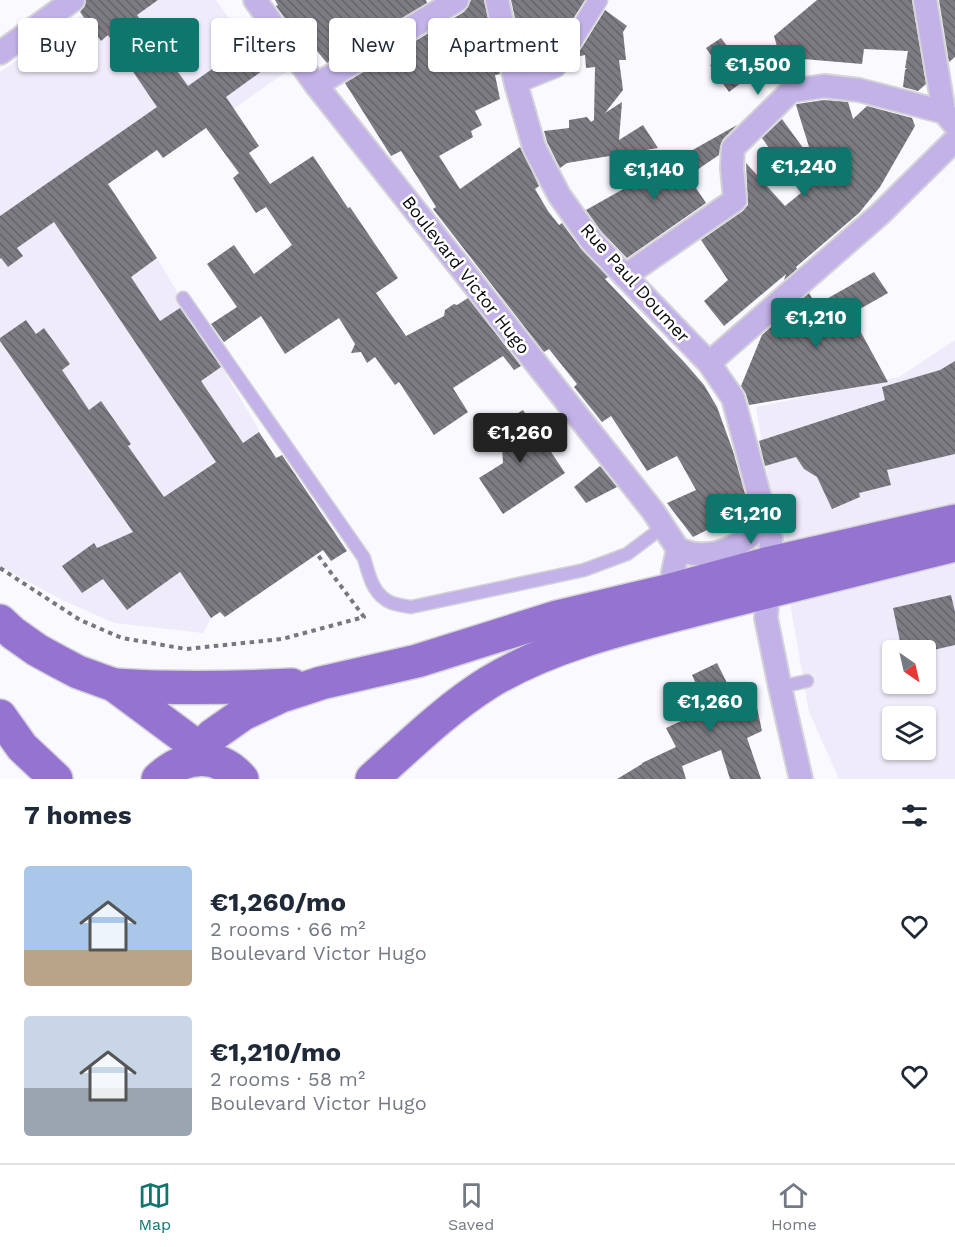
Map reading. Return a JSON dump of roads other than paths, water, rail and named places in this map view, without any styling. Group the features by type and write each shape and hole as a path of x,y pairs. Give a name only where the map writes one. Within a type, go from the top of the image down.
{"main road":[{"path":"373,779 434,723 487,684 508,672 582,641 770,577 955,520"},
{"path":"114,685 201,766 213,735 243,714 281,696 321,683 400,665 557,617 670,590 770,577 955,545"},
{"path":"0,621 13,633 59,662 78,672 114,685 218,688 321,683"},
{"path":"0,716 22,747 56,779"}],"street":[{"path":"0,53 73,0"},
{"name":"Boulevard Victor Hugo","path":"255,0 316,85 653,511 678,549"},
{"path":"316,85 457,0"},
{"name":"Rue Paul Doumer","path":"497,0 516,84 534,147 559,195 591,240 709,363 733,398 771,545 766,618 801,779"},
{"path":"516,84 556,68 598,0"},
{"path":"625,276 735,200 733,148 791,91 824,86 859,90 950,119 925,0"},
{"path":"709,363 880,214 955,140"},
{"path":"670,590 678,549 697,555 723,553 746,540 766,523"}],"lane":[{"path":"183,298 364,558 377,593 390,602 411,607 584,570 627,555 663,527"},
{"path":"780,687 807,681"}]}
